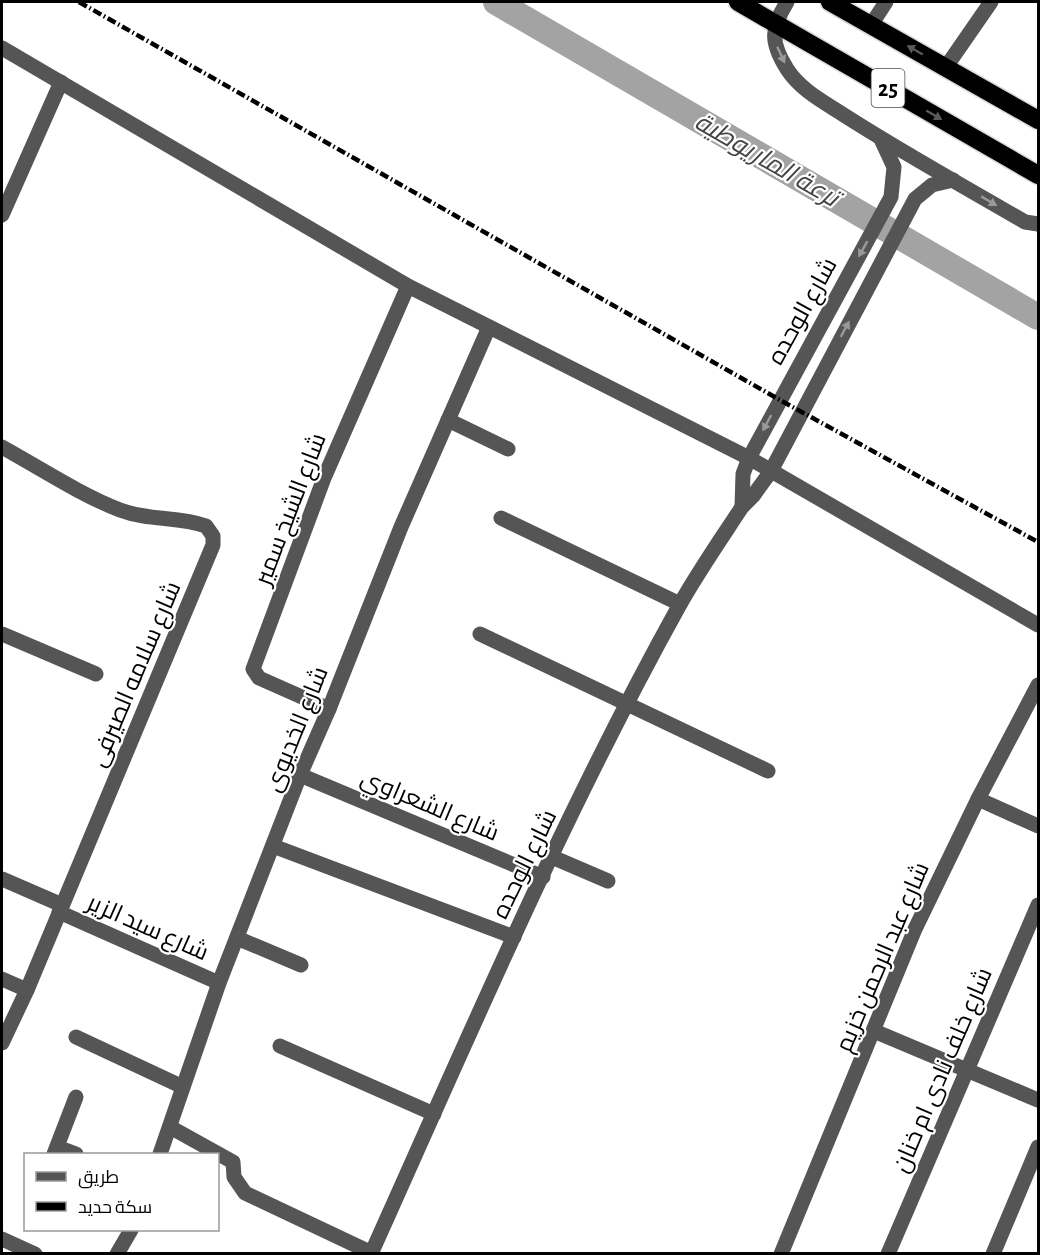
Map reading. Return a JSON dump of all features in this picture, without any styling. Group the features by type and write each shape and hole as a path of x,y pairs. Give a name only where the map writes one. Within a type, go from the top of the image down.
{"highway":[{"name":"25","path":"738,2 1038,175"},
{"name":"25","path":"831,2 1038,120"}],"street":[{"path":"787,2 774,22 776,47 788,70 806,90 881,139 1024,222 1038,224"},
{"path":"871,25 886,2"},
{"path":"946,67 991,2"},
{"path":"2,48 408,286 748,458 1038,625"},
{"path":"2,215 61,82"},
{"name":"شارع الوحده","path":"742,507 743,474 748,458 891,198 894,167 881,139"},
{"name":"شارع الوحده","path":"371,1253 552,857 627,704 680,604 742,507 771,471 909,208 915,199 932,185 952,180"},
{"name":"شارع الشيخ سمير","path":"329,709 259,678 253,669 324,478 408,286"},
{"name":"شارع الخديوى","path":"161,1153 219,983 300,775 329,709 401,527 489,327"},
{"path":"448,420 508,449"},
{"name":"شارع سلامه الصيرفى","path":"2,447 119,510 147,517 195,522 206,526 213,536 213,545 27,990 2,1043"},
{"path":"501,518 680,604"},
{"path":"2,634 96,674"},
{"path":"480,634 768,771"},
{"name":"شارع عبد الرحمن خزيم","path":"782,1254 915,930 978,799 1038,685"},
{"name":"شارع الشعراوي","path":"300,775 543,877"},
{"path":"978,799 1038,826"},
{"path":"273,846 514,937"},
{"path":"552,857 608,881"},
{"name":"شارع سيد الزير","path":"2,879 60,909 219,983"},
{"name":"شارع خلف نادى ام خنان","path":"888,1254 1038,905"},
{"path":"237,938 301,965"},
{"path":"2,979 27,990"},
{"path":"874,1031 1038,1100"},
{"path":"76,1037 183,1087"},
{"path":"280,1046 434,1114"},
{"path":"55,1151 76,1097"},
{"path":"170,1127 217,1153"},
{"path":"993,1254 1038,1147"},
{"path":"219,1154 233,1162 234,1177 244,1193 371,1253"},
{"path":"117,1254 130,1231"},
{"path":"2,1239 34,1254"}],"waterway":[{"name":"ترعة الماريوطية","path":"496,2 1038,317"}],"railway":[{"path":"79,2 780,400 1038,542"}]}
